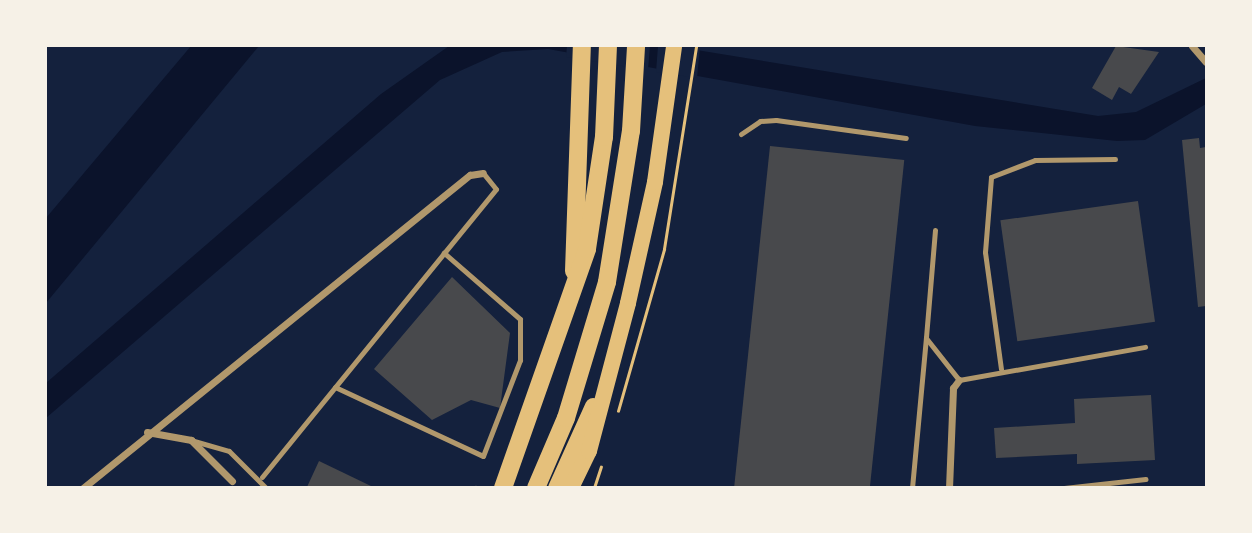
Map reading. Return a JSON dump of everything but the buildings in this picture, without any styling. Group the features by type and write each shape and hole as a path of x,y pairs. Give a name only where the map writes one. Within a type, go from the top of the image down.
{"highway":[{"path":"574,285 582,46"},
{"path":"503,488 574,285 598,193 608,46"},
{"path":"536,488 586,356 624,186 636,46"}],"main road":[{"path":"580,488 655,182 674,46"},
{"path":"555,488 612,366"},
{"path":"571,488 589,451"}],"street":[{"path":"1192,46 1206,62"},
{"path":"83,488 146,432 470,175 484,173"},
{"path":"949,488 953,388 959,380"},
{"path":"146,432 191,440 233,484"}],"lane":[{"path":"741,134 760,121 776,120 905,138"},
{"path":"1002,369 985,240 991,177 1035,160 1115,159"},
{"path":"262,477 496,190 484,173"},
{"path":"912,488 935,230"},
{"path":"335,387 483,456 520,360 520,320 444,253"},
{"path":"926,338 959,380 980,372 1145,347"},
{"path":"191,440 229,451 262,477 266,488"},
{"path":"1064,488 1146,480"}],"path":[{"path":"614,425 678,180 696,46"},
{"path":"594,488 602,462"},
{"path":"454,488 475,487"}],"water":[{"path":"191,46 259,46 46,303 46,218"},
{"path":"449,46 672,46 1098,116 1136,112 1206,78 1206,104 1145,140 1117,141 975,126 548,49 502,52 440,80 46,418 46,383 381,94"}],"pier":[{"path":"567,46 650,46 648,70 566,57"},
{"path":"658,46 700,47 697,78 656,72"}]}
